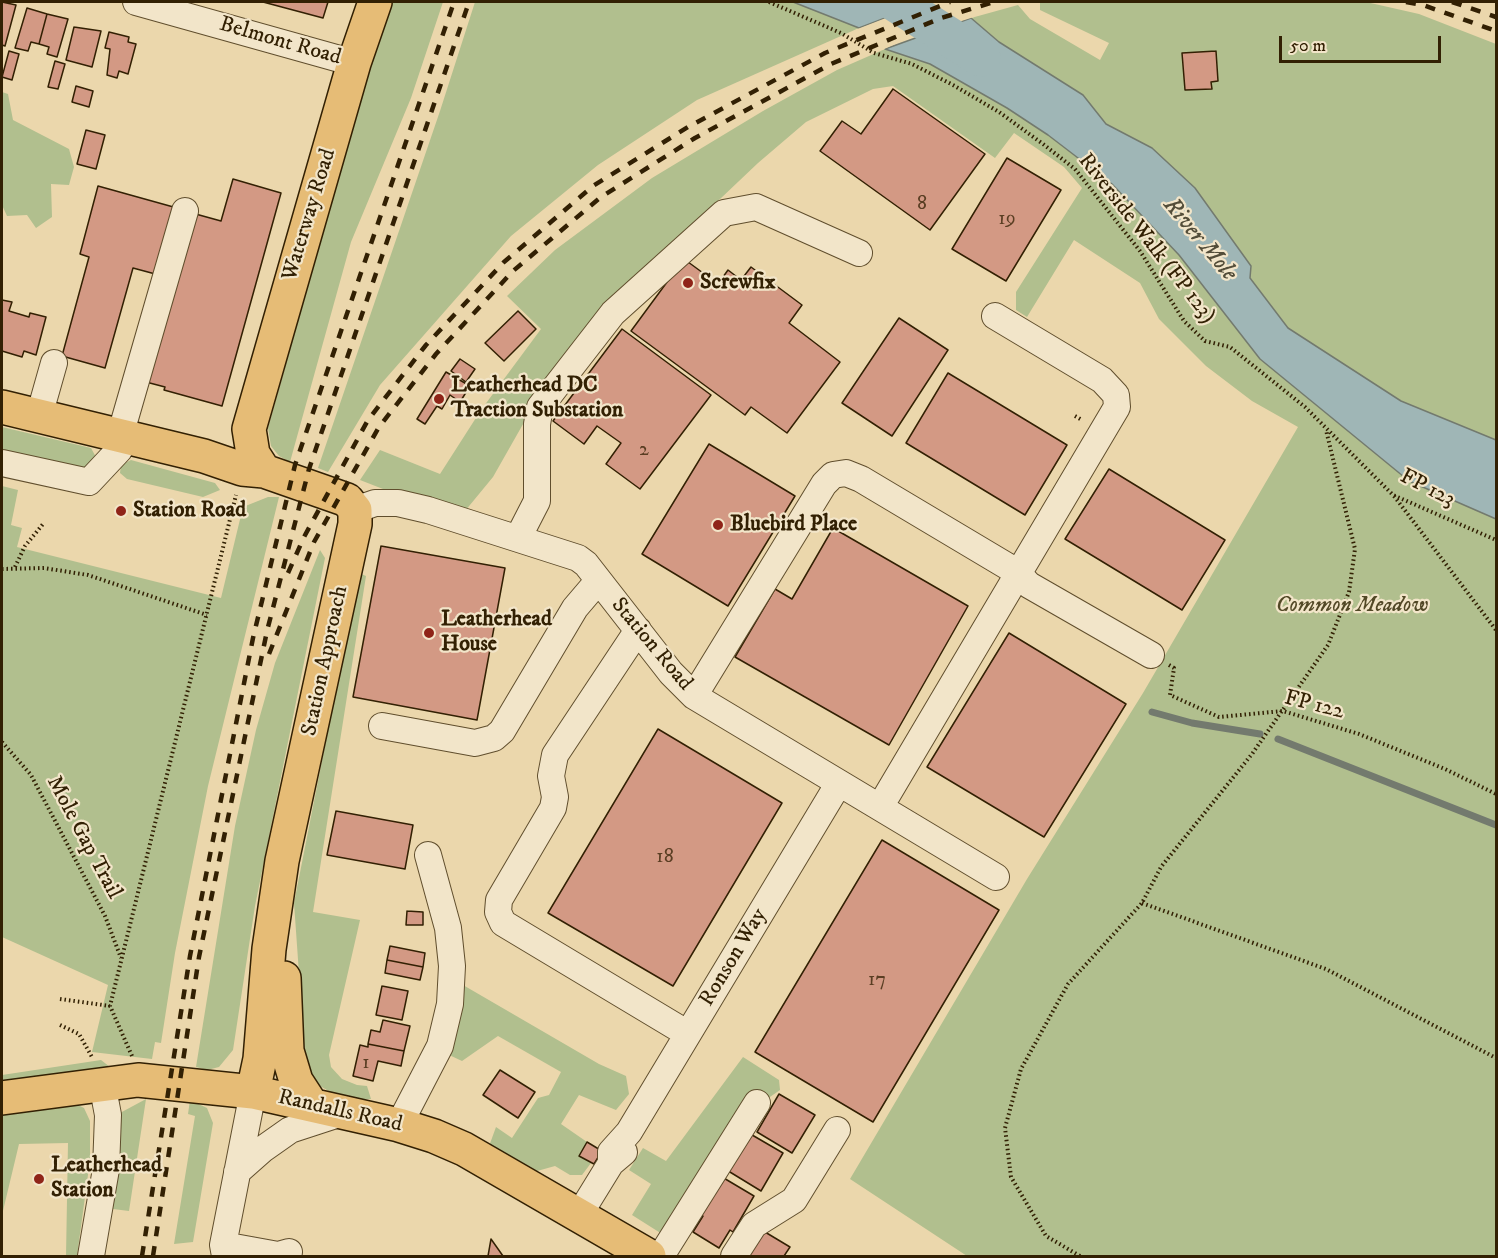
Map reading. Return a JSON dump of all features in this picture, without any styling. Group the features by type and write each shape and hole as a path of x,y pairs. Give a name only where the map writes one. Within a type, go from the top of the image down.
{"main road":[{"name":"Waterway Road","path":"264,471 253,454 249,429 354,63 375,2"},
{"path":"2,407 204,456 242,469 264,471 347,500 355,510"},
{"path":"204,456 220,451 249,429"},
{"name":"Station Approach","path":"253,1092 260,1059 282,861 355,524 355,510"},
{"name":"Station Approach","path":"275,911 283,951 286,1051 296,1081 311,1104"},
{"name":"Randalls Road","path":"2,1098 97,1070 138,1080 253,1092 399,1125 434,1136 464,1149 649,1257"}],"street":[{"name":"Belmont Road","path":"136,2 354,63"},
{"path":"518,538 537,501 537,424 540,407 613,313 724,213 756,207 859,253"},
{"path":"2,463 89,482 119,450 126,437 124,422 185,211"},
{"path":"880,807 1017,572 1117,407 1116,395 1102,380 995,316"},
{"path":"39,416 54,363"},
{"path":"694,696 824,484 833,475 846,473 861,478 1017,572 1029,585 1151,655"},
{"name":"Station Road","path":"355,510 375,503 398,503 428,510 578,558 671,673 694,696 996,877"},
{"path":"381,726 475,743 494,738 502,731 575,608 598,581"},
{"path":"638,630 555,755 551,776 555,797 553,808 499,900 498,912 502,923 688,1034"},
{"name":"Ronson Way","path":"579,1215 611,1163 611,1152 629,1132 839,783"},
{"path":"399,1125 440,1046 450,1004 453,966 448,928 428,855"},
{"path":"91,1257 106,1168 108,1115 97,1070"},
{"path":"253,1092 221,1253 278,1255 289,1252"},
{"path":"661,1257 757,1103"},
{"path":"237,1172 263,1149 291,1130 345,1112"},
{"path":"734,1257 754,1225 794,1200 837,1130"}],"path":[{"name":"Riverside Walk (FP 123)","path":"769,2 841,33 874,53 912,64 953,85 999,112 1043,144 1075,169 1140,250 1184,321 1205,341 1230,347 1305,407 1326,430"},
{"name":"FP 123","path":"1326,430 1394,495 1497,540"},
{"path":"1080,1257 1046,1236 1011,1177 1005,1128 1021,1069 1068,984 1142,903 1161,867 1252,754 1328,645 1349,592 1355,549 1326,430"},
{"path":"138,1080 136,1065 110,1006 237,494"},
{"path":"1394,495 1497,630"},
{"path":"15,567 25,546 43,524"},
{"path":"2,570 15,567 88,575 207,615"},
{"name":"FP 122","path":"1151,655 1174,668 1170,695 1219,717 1282,711 1359,734 1445,769 1497,794"},
{"name":"Mole Gap Trail","path":"2,742 31,775 105,916 122,958"},
{"path":"1142,903 1326,969 1497,1058"},
{"path":"60,999 110,1006"},
{"path":"60,1025 79,1034 97,1070"}],"green space":[{"path":"391,2 443,2 411,98 351,242 290,462 279,456 271,446 268,428 285,368 282,352 352,108"},
{"path":"475,2 793,2 859,28 697,100 598,165 511,236 380,385 328,472 318,468"},
{"path":"1040,2 1366,2 1419,14 1496,44 1496,440 1401,401 1288,328 1250,278 1251,266 1195,188 1152,148 1106,124 1083,95 999,42 971,18 1018,5 1030,19 1100,60 1109,43 1040,10"},
{"name":"Common Meadow","path":"885,49 930,64 1007,108 1048,135 1112,184 1179,255 1260,359 1409,481 1496,519 1496,1256 967,1256 850,1179 1027,879 1143,693 1298,427 1252,401 1206,366 1159,319 1140,283 1074,240 1027,317 1016,310 1016,292 1082,188 1064,167 1014,133 995,158 893,86 873,89 806,122 758,163 603,310 535,403 493,477 465,511 383,489 360,480 380,450 440,474 481,410 541,329 507,296 555,250 652,178 763,111 837,70"},
{"path":"2,92 8,94 13,120 69,149 74,167 69,185 51,184 52,217 36,228 27,215 7,216 2,205"},
{"path":"2,427 91,448 97,459 87,468 42,462 2,450"},
{"path":"131,460 215,483 220,490 203,497 127,479 120,473 121,465"},
{"path":"2,486 18,490 11,525 22,528 17,547 221,598 243,507 268,497 279,497 208,786 175,953 161,1043 155,1042 152,1059 92,1052 108,985 2,937"},
{"path":"320,550 325,558 255,906 233,1050 219,1067 207,1070 196,1067 235,826 256,730 275,663"},
{"path":"359,573 366,576 313,912 360,920 329,1055 331,1067 342,1079 367,1086 371,1099 344,1100 320,1086 307,1073 296,1041 303,1030 294,903"},
{"path":"463,985 599,1064 626,1076 629,1094 616,1110 579,1095 561,1124 587,1142 591,1163 582,1175 570,1175 555,1166 530,1173 488,1149 496,1127 512,1138 538,1098 549,1095 561,1072 498,1036 462,1061 447,1054"},
{"path":"743,1057 779,1080 780,1090 767,1099 662,1234 632,1215 651,1184 629,1170 643,1148 666,1161"},
{"path":"101,1060 110,1067 2,1087 2,1075"},
{"path":"146,1099 129,1211 113,1209 120,1113"},
{"path":"190,1100 207,1108 213,1123 193,1242 174,1244 195,1116 188,1114"},
{"path":"76,1104 84,1108 90,1121 90,1160 77,1256 66,1256 68,1143 19,1144 2,1215 2,1115"}],"water":[{"path":"793,2 927,2 859,28"},
{"path":"971,18 999,42 1083,95 1106,124 1152,148 1195,188 1251,266 1250,278 1288,328 1401,401 1496,440 1496,519 1409,481 1260,359 1179,255 1112,184 1048,135 1007,108 930,64 885,49"}],"pier":[{"path":"930,2 860,31 855,30"},
{"path":"970,15 974,17 911,37 882,50 883,47 910,35"}],"building":[{"path":"2,2 16,5 5,46 2,45"},
{"path":"263,2 328,2 323,18"},
{"path":"27,8 47,14 39,44 31,42 28,51 15,48"},
{"path":"47,14 68,19 57,57 47,54 49,47 39,44"},
{"path":"74,27 101,31 92,67 66,60"},
{"path":"109,32 129,37 128,42 136,44 128,74 119,71 117,78 107,75 110,49 105,48"},
{"path":"9,51 19,54 12,80 2,77"},
{"path":"1216,51 1218,81 1211,82 1212,89 1185,90 1182,53"},
{"path":"55,61 65,64 58,89 48,87"},
{"path":"76,86 93,91 89,107 72,102"},
{"path":"893,89 985,154 930,230 820,151 842,121 861,134"},
{"path":"86,130 105,135 96,169 77,164"},
{"path":"1007,158 1061,190 1006,281 952,249"},
{"path":"233,179 281,193 222,406 164,390 165,387 146,382 192,213 221,221"},
{"path":"98,186 177,208 159,275 133,268 105,368 62,356 89,257 80,254"},
{"path":"684,259 718,284 728,270 741,280 751,267 802,305 789,323 840,362 787,433 751,407 745,415 631,331"},
{"path":"2,300 12,302 9,311 29,317 30,313 46,317 36,355 24,351 22,357 2,351"},
{"path":"518,311 536,329 504,361 485,343"},
{"path":"899,318 948,350 892,436 842,403"},
{"path":"622,329 711,395 640,489 606,464 621,443 597,426 584,444 553,421"},
{"path":"460,359 475,369 466,382 451,371"},
{"name":"Leatherhead DC Traction Substation","path":"446,372 470,386 460,402 450,395 442,409 437,406 425,424 417,419"},
{"path":"948,373 1067,445 1025,515 906,443"},
{"name":"Bluebird Place","path":"709,444 795,496 728,606 642,554"},
{"path":"1109,469 1225,540 1182,610 1065,539"},
{"path":"833,528 968,606 889,745 735,657 775,589 792,599"},
{"name":"Leatherhead House","path":"381,546 505,568 477,720 353,697"},
{"path":"1009,633 1126,704 1044,837 927,767"},
{"path":"658,729 782,803 673,986 548,913"},
{"path":"336,811 413,825 405,869 327,855"},
{"path":"882,840 999,910 873,1122 755,1052"},
{"path":"407,911 423,912 423,925 406,925"},
{"path":"390,946 425,953 423,967 387,960"},
{"path":"387,960 423,967 420,980 385,973"},
{"path":"382,986 408,991 402,1020 376,1015"},
{"path":"383,1020 410,1026 404,1051 368,1044 371,1030 380,1032"},
{"path":"368,1044 404,1051 401,1066 378,1061 373,1081 353,1076 360,1045 368,1047"},
{"path":"500,1070 535,1092 518,1118 483,1095"},
{"path":"779,1094 815,1115 792,1153 757,1132"},
{"path":"747,1132 783,1153 761,1191 725,1169"},
{"path":"587,1142 602,1151 594,1164 579,1156"},
{"path":"722,1177 754,1196 733,1232 730,1230 719,1248 693,1232 703,1216 700,1214"},
{"path":"760,1229 790,1247 784,1256 744,1256"},
{"path":"491,1239 503,1256 488,1256"}],"waterway":[{"name":"River Mole","path":"895,2 981,57"},
{"path":"1152,712 1192,723 1260,734"},
{"path":"1278,739 1496,825"}],"railway":[{"path":"142,1256 190,956 253,638 295,465 454,2"},
{"path":"153,1256 199,957 267,631 309,469 469,2"},
{"path":"288,573 304,537 368,420 426,345 504,262 593,186 688,127 825,53 950,2"},
{"path":"269,654 314,542 379,427 436,354 513,271 601,197 695,138 831,64 941,18 994,2"},
{"path":"1406,2 1423,5 1496,31"},
{"path":"1452,2 1496,17"}],"place":[{"name":"Screwfix","path":"688,283"},
{"name":"Leatherhead DC Traction Substation","path":"439,399"},
{"name":"Station Road","path":"121,511"},
{"name":"Bluebird Place","path":"718,525"},
{"name":"Leatherhead House","path":"429,633"},
{"name":"Leatherhead Station","path":"39,1179"}]}
